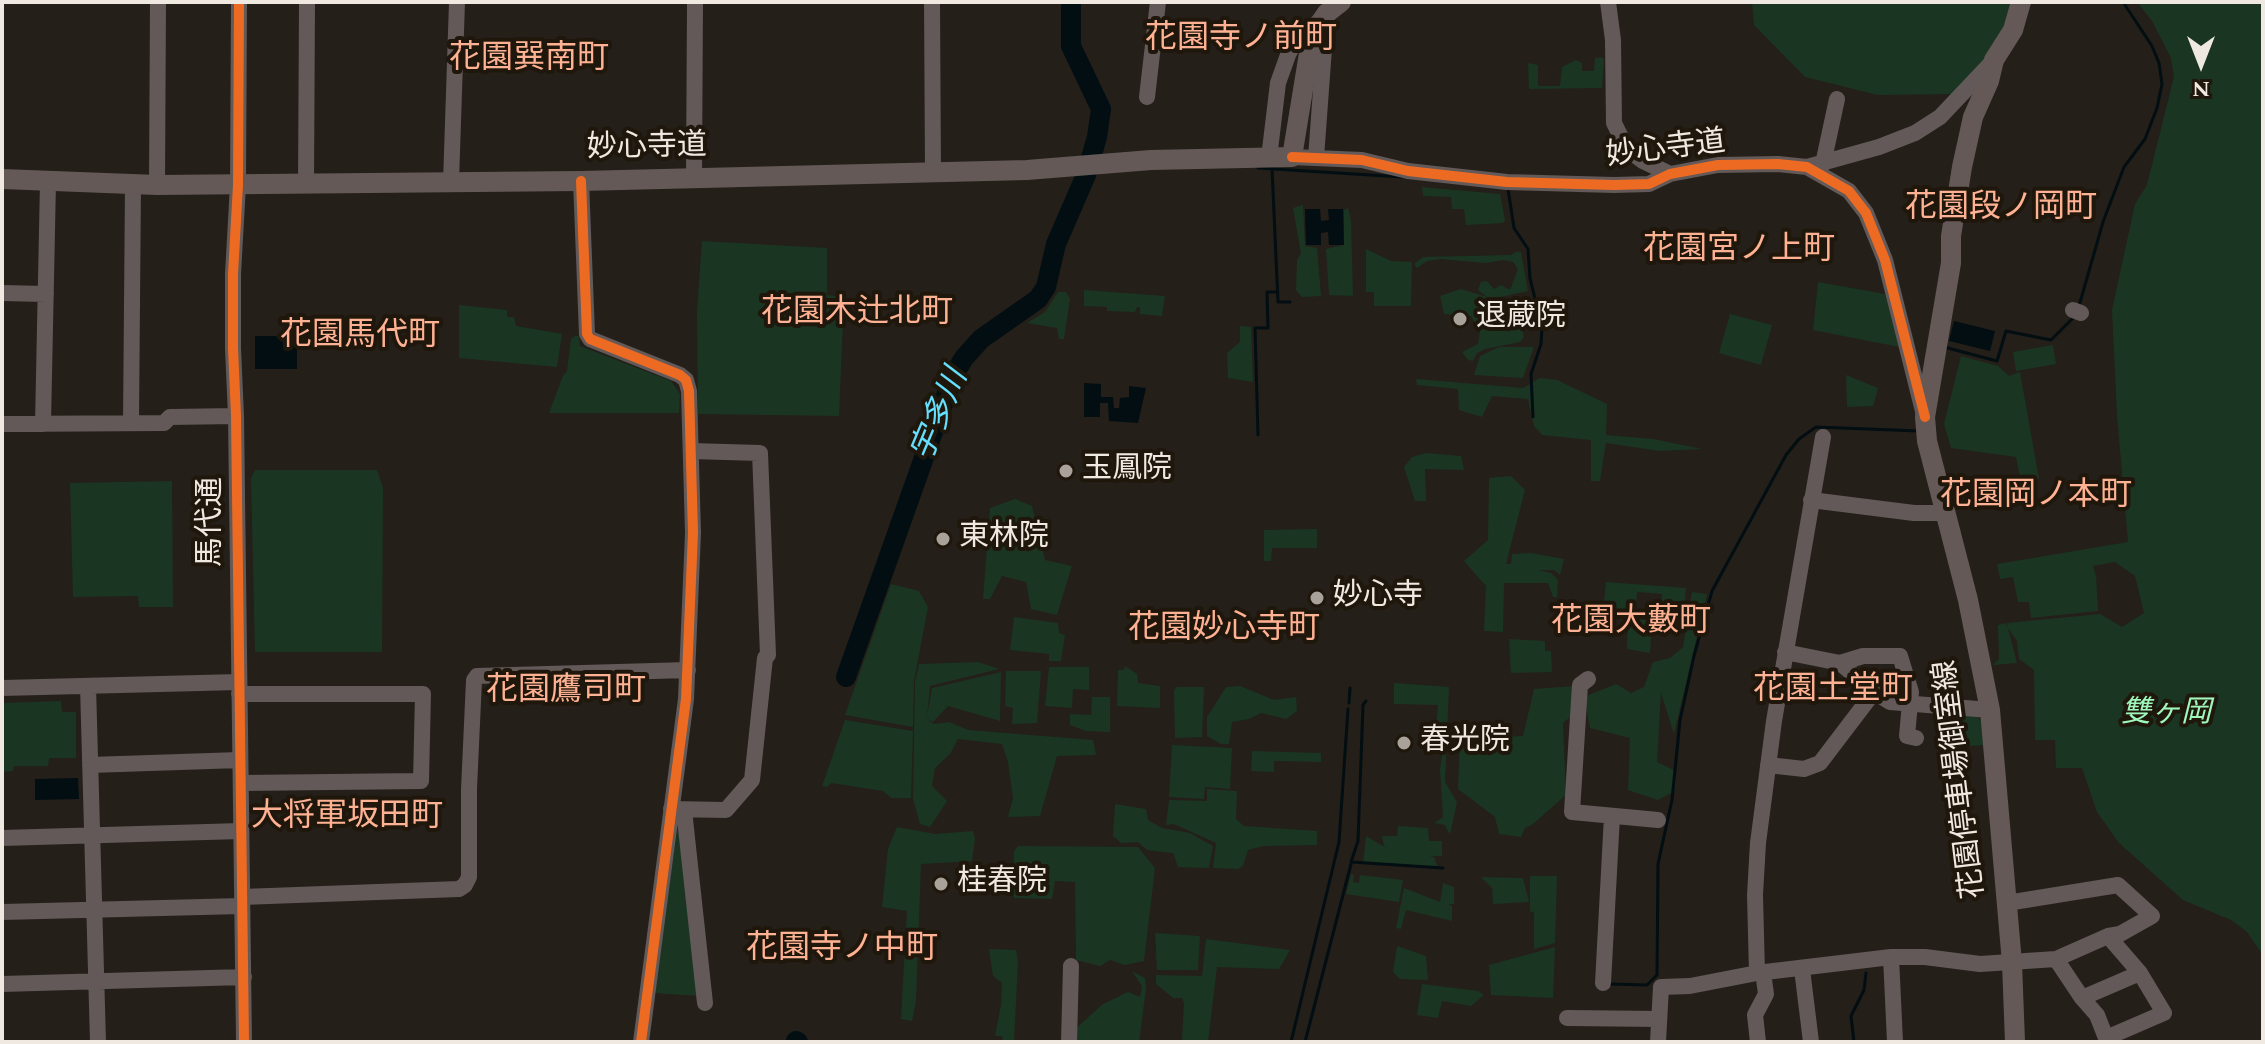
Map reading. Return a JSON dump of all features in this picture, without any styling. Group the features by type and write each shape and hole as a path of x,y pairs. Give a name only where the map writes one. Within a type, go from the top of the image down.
{"main road":[{"path":"1292,157 1312,35 1341,2"},
{"name":"花園停車場御室線","path":"2015,1042 2012,963 1990,710 1968,600 1926,427 1951,263 1951,236 1973,117 1989,81 1994,60 2013,30 2021,2"},
{"name":"妙心寺道","path":"2,179 133,185 581,181 1042,169 1151,160 1292,157"}],"street":[{"path":"157,185 158,2"},
{"name":"馬代通","path":"239,2 238,185 233,274 244,1042"},
{"path":"306,184 307,2"},
{"path":"451,182 457,2"},
{"path":"694,178 695,2"},
{"path":"932,2 933,171"},
{"path":"1147,97 1158,2"},
{"path":"1608,2 1613,40 1614,123 1627,149 1670,174"},
{"path":"1316,158 1324,18"},
{"path":"1269,158 1278,83 1288,55 1296,39 1324,18"},
{"path":"1815,165 1893,142 1931,123 1994,60"},
{"path":"1815,165 1837,99"},
{"name":"妙心寺道","path":"1292,157 1362,160 1408,171 1522,182 1649,184 1670,174 1718,165 1815,165 1849,191 1866,213 1885,260 1926,427"},
{"path":"581,181 587,334 590,339 684,377 689,391 693,533 688,670 678,810 641,1042"},
{"path":"43,424 48,182"},
{"path":"131,422 133,185"},
{"path":"2,293 46,294"},
{"path":"2,424 164,423 170,417 236,416"},
{"path":"1758,1042 1755,1015 1766,994 1760,972 1756,869 1785,652 1823,437"},
{"path":"678,810 726,810 752,780 765,658 768,655 760,453 691,451"},
{"path":"1811,500 1914,513 1946,513"},
{"path":"1785,652 1840,663 1863,656 1900,656 1912,705 1907,736 1916,738"},
{"path":"1840,663 1890,702 1990,710"},
{"path":"2,912 459,889 469,877 469,789 474,680 477,676 688,670"},
{"path":"1588,679 1580,685 1572,812 1658,820"},
{"path":"88,686 98,1042"},
{"path":"2,688 239,688 423,694 421,781 241,783"},
{"path":"1768,765 1804,769 1820,763 1874,692"},
{"path":"90,765 240,760"},
{"path":"678,810 705,1003"},
{"path":"1603,983 1612,816"},
{"path":"2,838 241,831"},
{"path":"1658,1042 1661,987 1690,986 1760,972 1891,957 1925,957 1980,964 2056,959 2108,936 2120,934 2152,916 2118,885 2007,903"},
{"path":"2056,959 2097,1015 2106,1038 2164,1013 2140,973 2108,936"},
{"path":"1891,957 1895,1042"},
{"path":"1069,1042 1071,966"},
{"path":"1802,969 1811,1042"},
{"path":"2082,998 2140,973"},
{"path":"2,984 244,977"},
{"path":"1567,1018 1659,1019"}],"green space":[{"path":"1752,2 2016,2 1989,56 1952,94 1878,95 1805,77 1754,25"},
{"name":"雙ヶ岡","path":"2137,2 2263,2 2263,955 2246,931 2231,920 2183,900 2119,843 2097,812 2082,768 2056,768 2055,740 2035,740 2034,670 2019,659 2017,641 2008,628 2017,663 1993,665 1999,659 1998,625 2005,623 2007,627 2007,623 2100,614 2122,627 2144,613 2135,576 2115,562 2093,566 2098,611 2031,618 2029,602 2018,602 2013,577 2000,579 1997,564 2128,542 2112,310 2135,204 2147,185 2174,77 2171,58 2152,21"},
{"path":"1595,58 1604,59 1602,88 1529,89 1528,63 1538,65 1538,86 1560,86 1562,67 1576,60 1582,63 1582,71 1594,71"},
{"path":"1422,187 1500,194 1505,220 1503,223 1466,225 1464,209 1452,209 1451,197 1423,196"},
{"path":"1303,205 1305,246 1317,248 1321,296 1302,297 1296,290 1297,260 1301,253 1293,208"},
{"path":"1348,208 1353,296 1329,295 1326,249 1344,245 1344,210"},
{"path":"702,241 827,248 827,295 844,297 839,416 698,414 697,311"},
{"path":"1366,249 1391,261 1412,262 1411,306 1374,306 1374,292 1366,292"},
{"path":"1521,252 1528,291 1491,299 1494,312 1518,308 1524,337 1520,342 1485,349 1477,353 1473,361 1468,360 1462,352 1478,344 1480,331 1471,316 1444,314 1440,296 1461,289 1487,297 1478,290 1481,282 1487,281 1494,289 1501,285 1510,290 1518,269 1513,262 1504,260 1485,263 1441,259 1427,261 1417,268 1414,264 1423,257 1511,255"},
{"path":"1818,282 1885,294 1899,347 1813,330"},
{"path":"1084,290 1165,296 1162,316 1140,314 1140,307 1135,312 1084,306"},
{"path":"1058,292 1066,292 1070,299 1064,339 1059,339 1057,328 1027,323 1045,312"},
{"path":"459,305 507,310 507,317 514,317 516,326 562,334 557,367 459,358"},
{"path":"1730,314 1772,325 1761,365 1719,353"},
{"path":"1240,326 1251,327 1253,382 1228,378 1227,353 1240,342"},
{"path":"579,336 580,346 671,381 680,394 679,413 549,413 567,371 571,339"},
{"path":"2053,345 2056,364 2016,371 2013,352"},
{"path":"1499,347 1534,347 1523,378 1474,375 1480,356"},
{"path":"1961,356 1998,366 2009,376 2020,372 2039,479 2021,482 2016,457 1951,448 1944,424"},
{"path":"1846,375 1878,388 1873,406 1847,407"},
{"path":"1540,378 1557,380 1607,404 1606,435 1653,439 1702,449 1660,451 1606,443 1600,481 1591,481 1591,440 1542,435 1534,426 1528,399 1492,396 1482,417 1459,410 1458,389 1417,385 1416,379 1523,388"},
{"path":"1426,453 1461,456 1464,470 1425,469 1426,501 1415,501 1404,467 1412,457"},
{"path":"255,470 377,470 383,488 382,652 255,652 251,478"},
{"path":"1511,476 1525,490 1506,564 1511,564 1512,554 1531,553 1564,559 1560,575 1554,570 1538,570 1551,573 1558,580 1557,597 1553,597 1548,583 1504,583 1503,632 1484,631 1486,586 1464,561 1488,540 1489,478"},
{"path":"172,481 173,607 139,607 138,596 73,597 70,483"},
{"path":"1015,499 1032,506 1045,560 1072,566 1057,615 1031,609 1026,582 1002,576 990,599 983,599 990,508"},
{"path":"1317,529 1317,548 1272,548 1271,561 1264,561 1264,530"},
{"path":"1606,582 1686,588 1683,623 1660,621 1662,594 1637,592 1635,615 1603,613"},
{"path":"891,584 919,591 928,607 914,681 913,727 845,715"},
{"path":"1692,592 1707,594 1674,734 1661,693 1657,762 1676,771 1675,791 1658,800 1628,790 1630,738 1590,728 1584,697 1616,684 1631,693 1644,687 1653,662 1670,658 1683,647"},
{"path":"1014,617 1058,623 1059,633 1065,635 1061,661 1049,661 1049,654 1010,650"},
{"path":"1628,618 1652,621 1650,653 1627,649"},
{"path":"1509,639 1545,641 1545,651 1551,651 1552,672 1511,673"},
{"path":"978,662 999,669 930,686 927,716 932,688 1001,672 1000,721 948,706 933,722 927,719 934,724 949,722 968,730 1093,740 1096,755 1057,756 1040,816 1008,817 1013,798 1002,744 958,739 950,754 935,768 932,786 947,801 930,827 920,824 913,799 915,682 919,664"},
{"path":"1125,666 1137,674 1138,683 1160,686 1160,708 1117,706 1118,670 1124,670"},
{"path":"1049,667 1089,667 1089,690 1073,689 1072,708 1045,706"},
{"path":"1006,671 1041,671 1037,723 1012,724 1013,708 1005,706"},
{"path":"1394,683 1449,687 1445,782 1457,802 1450,835 1445,825 1434,823 1443,817 1440,770 1443,748 1436,727 1438,705 1394,704"},
{"path":"1240,686 1274,700 1296,697 1297,711 1286,719 1261,713 1232,722 1229,744 1221,744 1207,736 1207,717 1226,687"},
{"path":"1574,686 1578,711 1563,723 1566,795 1525,828 1521,837 1499,834 1495,817 1458,789 1460,738 1523,736 1534,689"},
{"path":"1177,687 1204,687 1202,737 1175,738 1174,690"},
{"path":"1092,697 1110,697 1110,732 1086,731 1070,725 1070,714 1091,715"},
{"path":"61,701 62,712 76,712 76,758 49,758 48,766 14,766 13,771 2,772 2,703"},
{"path":"1940,712 1976,715 1983,723 1985,745 1942,748"},
{"path":"845,720 913,731 911,798 891,798 883,791 831,783 827,787 822,786"},
{"path":"1172,745 1232,748 1230,789 1205,787 1204,799 1169,797"},
{"path":"1252,751 1321,753 1321,762 1274,761 1274,772 1251,771"},
{"path":"1207,789 1237,791 1236,819 1244,826 1317,831 1317,845 1264,846 1248,850 1243,866 1238,869 1213,868 1216,843 1174,824 1166,825 1169,800 1207,801"},
{"path":"1115,804 1146,809 1148,820 1162,828 1190,833 1213,846 1209,868 1178,867 1173,853 1147,850 1138,842 1121,843 1113,836"},
{"path":"678,824 699,996 654,993"},
{"path":"1398,826 1428,828 1429,841 1442,841 1442,856 1429,856 1434,857 1438,868 1363,864 1366,836 1390,850 1384,846 1382,836 1397,836"},
{"path":"897,827 935,834 973,831 975,839 972,861 921,864 916,1001 912,1021 901,1019 907,911 882,907 888,849"},
{"path":"1018,846 1138,847 1155,868 1144,961 1125,965 1110,960 1100,966 1076,960 1075,882 1055,881 1052,899 1014,898 1014,851"},
{"path":"1351,874 1354,875 1353,882 1359,883 1360,875 1403,880 1399,902 1346,894"},
{"path":"1530,876 1557,876 1555,943 1534,949 1534,913 1530,911"},
{"path":"1481,877 1523,878 1529,902 1493,904 1492,888"},
{"path":"1443,883 1454,887 1454,904 1448,904 1452,906 1452,921 1406,910 1401,929 1396,928 1404,888 1440,902"},
{"path":"1155,933 1200,936 1198,970 1157,970"},
{"path":"1206,939 1290,950 1279,969 1217,967 1208,1042 1182,1041 1184,1003 1182,998 1173,998 1156,984 1156,975 1202,976"},
{"path":"1397,946 1426,956 1428,980 1400,979 1393,972"},
{"path":"1555,947 1553,998 1491,995 1489,965"},
{"path":"989,949 1016,950 1014,1042 1003,1042 1002,1036 995,1036 1002,983 993,976"},
{"path":"1132,971 1145,978 1139,1042 1077,1042 1073,1031 1103,1004 1128,992 1140,997 1142,986"},
{"path":"1422,984 1478,991 1484,995 1471,1006 1442,1001 1438,1018 1417,1015"}],"shaded area":[{"path":"1305,209 1320,209 1321,221 1329,220 1328,209 1343,209 1344,245 1329,245 1328,232 1321,233 1321,245 1306,245"},
{"path":"1954,321 1995,331 1990,351 1949,341"},
{"path":"255,336 297,336 297,369 255,369"},
{"path":"1084,383 1101,384 1101,397 1113,397 1114,408 1119,408 1120,398 1129,397 1129,386 1146,388 1138,423 1109,421 1108,403 1100,403 1100,417 1084,417"},
{"path":"78,778 79,799 35,800 35,779"}],"waterway":[{"name":"宇多川","path":"846,677 953,376 981,339 1038,299 1046,287 1056,244 1086,175 1101,109 1071,46 1071,2"},
{"path":"2079,306 2103,222 2124,167 2145,139 2162,84 2159,63 2152,46 2123,2"},
{"path":"1258,168 1402,177"},
{"path":"1272,168 1278,302 1290,302"},
{"path":"1508,189 1514,228 1528,249 1530,278 1542,328 1541,344 1531,374 1533,417"},
{"path":"1258,435 1255,328 1268,328 1267,292 1278,292"},
{"path":"1944,347 1997,361 2006,331 2051,340 2074,317"},
{"path":"1610,984 1647,985 1657,975 1658,864 1672,800 1680,720 1694,656 1712,591 1786,455 1799,439 1816,427 1919,431"},
{"path":"1349,703 1350,688"},
{"path":"1366,701 1363,705 1358,841 1351,862 1443,868"},
{"path":"1291,1042 1339,842 1348,709"},
{"path":"1305,1042 1351,864"},
{"path":"1854,1042 1851,1016 1864,990 1866,973"}],"cycle path":[{"path":"239,2 233,348 244,1042"},
{"path":"1292,157 1362,160 1408,171 1507,182 1614,185 1649,184 1670,174 1718,165 1807,167 1849,191 1866,213 1885,260 1925,417"},
{"path":"581,181 587,334 590,339 680,375 686,380 689,391 693,533 686,699 641,1042"}],"place":[{"name":"退蔵院","path":"1460,319"},
{"name":"玉鳳院","path":"1066,471"},
{"name":"東林院","path":"943,539"},
{"name":"妙心寺","path":"1317,598"},
{"name":"春光院","path":"1404,743"},
{"name":"桂春院","path":"941,884"}],"district":[{"name":"花園寺ノ前町","path":"1241,41"},
{"name":"花園巽南町","path":"529,61"},
{"name":"花園段ノ岡町","path":"2001,210"},
{"name":"花園宮ノ上町","path":"1739,252"},
{"name":"花園木辻北町","path":"857,315"},
{"name":"花園馬代町","path":"360,338"},
{"name":"花園岡ノ本町","path":"2036,498"},
{"name":"花園大藪町","path":"1631,624"},
{"name":"花園妙心寺町","path":"1224,631"},
{"name":"花園土堂町","path":"1833,692"},
{"name":"花園鷹司町","path":"566,693"},
{"name":"大将軍坂田町","path":"347,819"},
{"name":"花園寺ノ中町","path":"842,951"}]}
